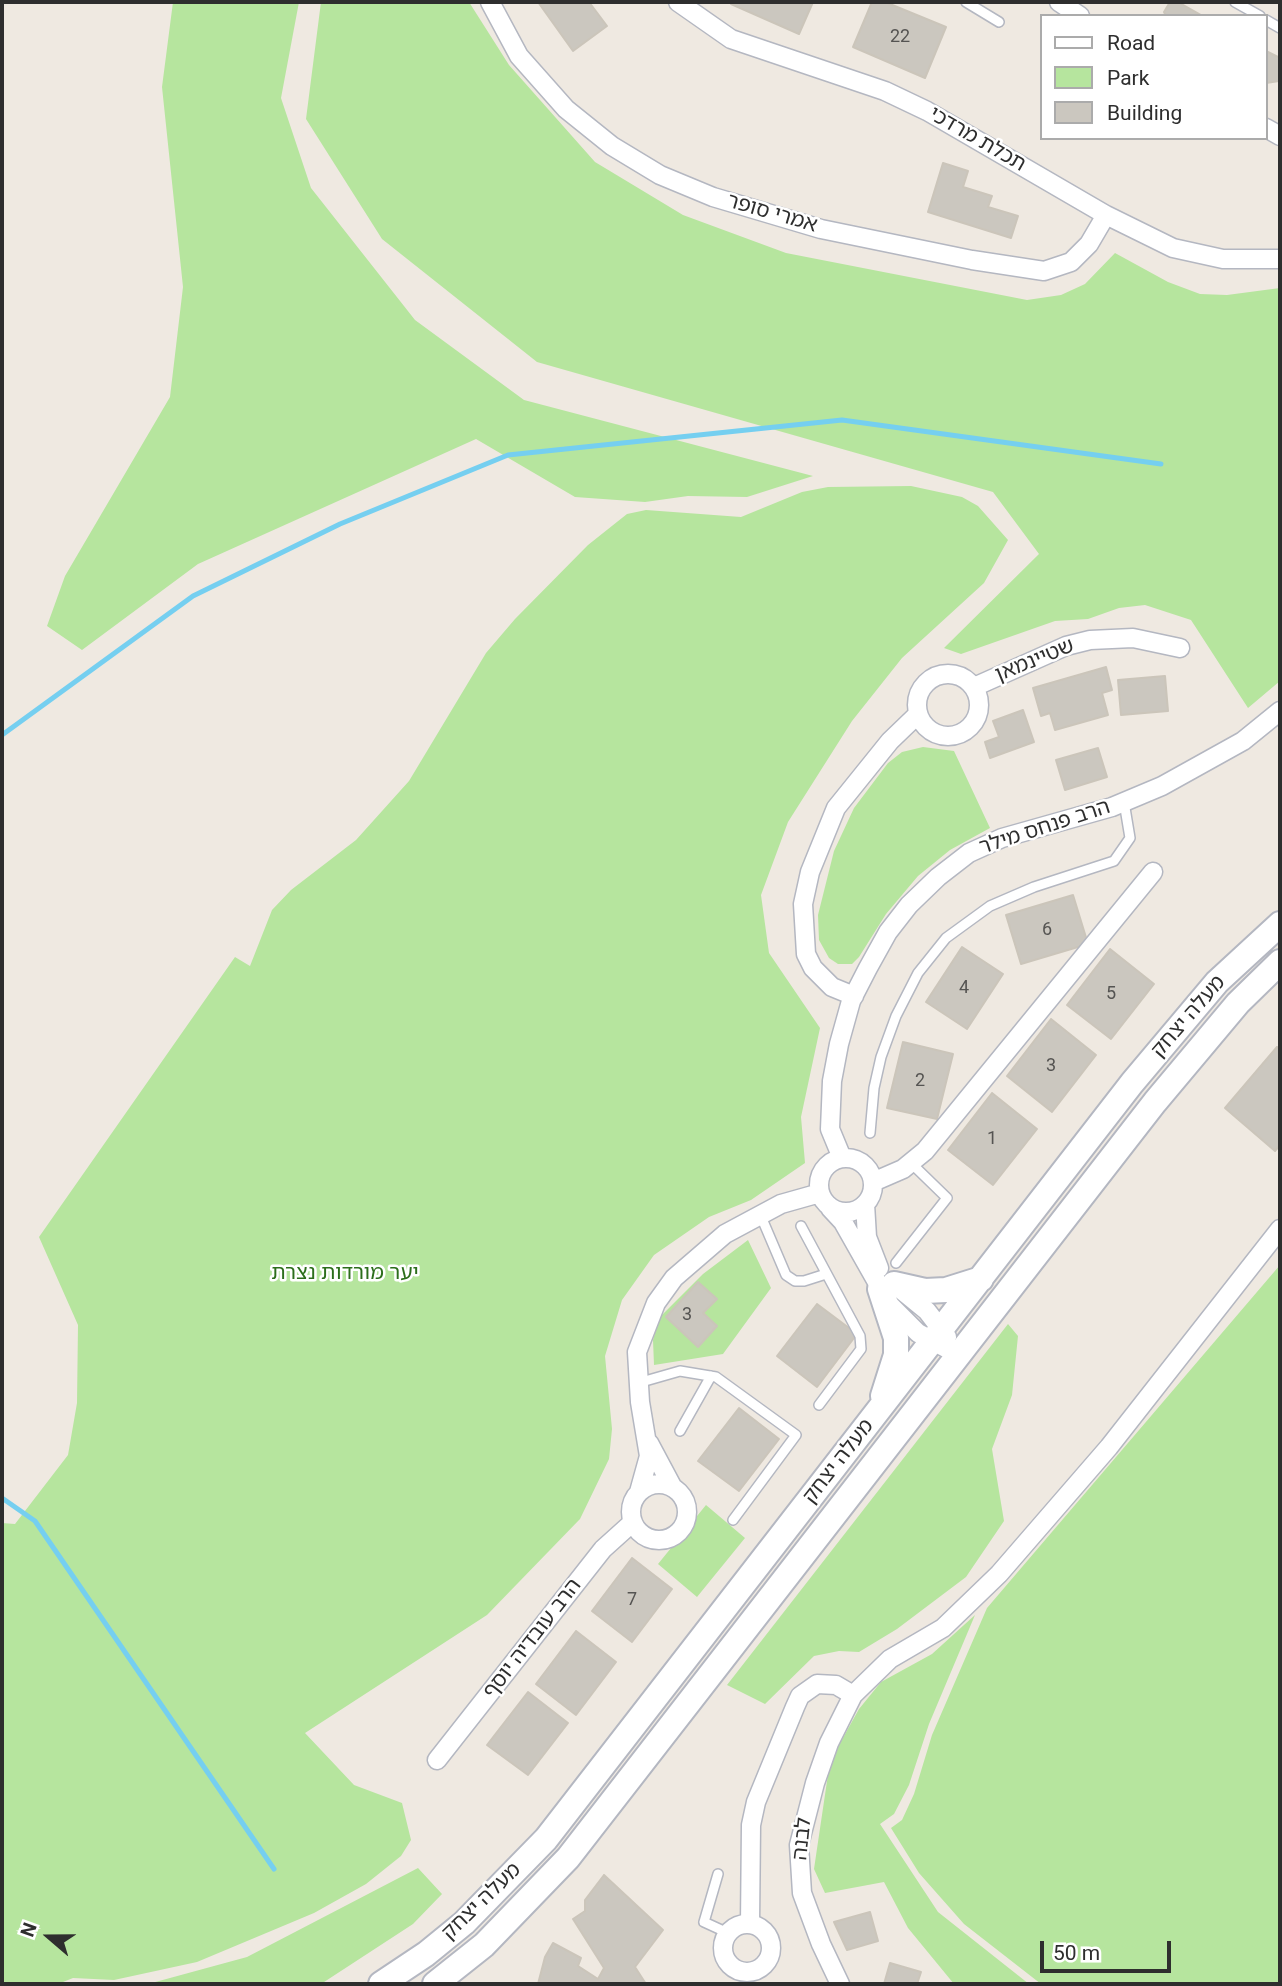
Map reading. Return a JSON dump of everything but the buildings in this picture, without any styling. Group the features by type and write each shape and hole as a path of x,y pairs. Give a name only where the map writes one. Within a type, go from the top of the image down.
{"street":[{"name":"אמרי סופר","path":"491,2 519,56 566,109 612,146 660,175 713,197 821,229 972,260 1044,271 1071,262 1089,244 1106,215"},
{"name":"תכלת מרדכי","path":"678,2 731,39 885,91 927,111 1106,215 1173,248 1223,259 1280,259"},
{"path":"1059,2 1077,14"},
{"name":"שטיינמאן","path":"974,687 1066,646 1090,640 1133,638 1180,648"},
{"path":"956,674 974,687 979,708 970,728 961,734 938,736 928,730 918,715 918,693 933,677 956,674"},
{"name":"הרב פנחס מילר","path":"842,1158 830,1129 832,1081 839,1044 854,996 888,932 909,905 938,877 970,853 1002,838 1124,802 1203,765 1243,741 1280,712"},
{"path":"854,996 832,986 813,968 806,954 803,904 810,872 836,808 890,741 918,715"},
{"path":"981,1279 946,1290 925,1291 890,1279 878,1266 872,1250 865,1204 873,1182 911,1163 925,1151 1153,872"},
{"name":"מעלה יצחק","path":"381,1984 442,1941 489,1899 546,1839 1191,1011 1239,960 1280,924"},
{"name":"מעלה יצחק","path":"435,1984 464,1975 509,1920 568,1858 1179,1072 1238,1003 1280,962"},
{"path":"873,1182 865,1166 857,1160 842,1158 823,1169 819,1178 825,1200 890,1279 906,1322 936,1335 959,1355"},
{"path":"647,1439 673,1488 680,1494 687,1511 686,1520 675,1535 667,1539 649,1538 641,1533 633,1521 631,1508 646,1473 647,1439 638,1383 637,1352 645,1326 674,1278 725,1234 760,1214 825,1200 844,1213 853,1212 865,1204"},
{"path":"750,1924 751,1825 756,1802 800,1696 817,1684 836,1685 853,1695 890,1659 943,1628 999,1574 1109,1447 1280,1229"},
{"path":"879,1410 896,1355 890,1279"},
{"path":"639,1492 656,1484 673,1488"},
{"name":"הרב עובדיה יוסף","path":"437,1760 603,1549 633,1521"},
{"name":"לבנה","path":"835,1982 802,1893 799,1845 804,1815 824,1756 853,1695"},
{"path":"750,1924 764,1930 771,1944 768,1959 757,1969 742,1971 729,1963 723,1949 728,1933 738,1926 750,1924"},
{"path":"442,1941 464,1975"}],"lane":[{"path":"966,2 999,22"},
{"path":"1236,2 1257,14"},
{"path":"870,1133 874,1088 881,1057 896,1016 918,973 946,938 990,906 1034,887 1114,861 1125,849 1130,838 1124,802"},
{"path":"890,1279 947,1198 911,1163"},
{"path":"760,1214 786,1275 795,1281 804,1281 826,1274"},
{"path":"801,1226 860,1336 861,1349 819,1405"},
{"path":"638,1383 680,1371 711,1376 732,1386 796,1435 733,1520"},
{"path":"680,1431 711,1376"},
{"path":"719,1874 704,1922 728,1933"}],"green space":[{"path":"173,2 299,2 281,98 311,188 415,320 524,400 813,476 747,497 688,496 645,502 575,497 476,439 198,564 82,650 47,626 65,576 170,397 183,287 162,87"},
{"path":"321,2 469,2 509,65 595,162 683,215 786,253 1027,300 1061,295 1085,284 1115,253 1168,282 1200,294 1227,295 1280,288 1280,681 1248,708 1191,620 1145,605 1119,608 1088,619 1055,621 961,654 944,648 1039,554 993,492 537,362 382,239 306,119"},
{"name":"יער מורדות נצרת","path":"911,486 962,497 978,506 1008,540 984,583 902,658 852,721 788,822 761,895 769,953 820,1028 801,1117 805,1163 751,1200 709,1217 654,1255 622,1300 605,1356 612,1429 609,1459 580,1519 487,1615 305,1733 354,1785 402,1803 411,1840 401,1856 366,1884 314,1913 197,1962 114,1980 73,1978 58,1984 2,1984 2,1523 15,1524 68,1455 77,1403 78,1325 39,1237 235,957 250,966 272,910 291,890 356,840 409,781 486,653 515,619 588,545 627,514 646,510 741,517 802,492 828,487"},
{"path":"923,747 954,751 990,828 950,850 918,876 886,914 859,957 852,964 838,964 829,958 819,940 818,915 834,851 854,808 888,763 902,752"},
{"path":"748,1240 771,1288 723,1354 654,1365 653,1340 659,1318 703,1274"},
{"path":"1280,1265 1280,1984 1041,1984 964,1924 919,1873 891,1828 902,1820 914,1794 932,1735 987,1608"},
{"path":"1008,1324 1018,1336 1012,1395 992,1449 1004,1521 966,1577 897,1629 859,1652 839,1651 814,1656 765,1704 727,1685"},
{"path":"706,1505 745,1538 697,1597 658,1564"},
{"path":"975,1615 929,1724 909,1785 894,1814 880,1824 938,1912 1029,1984 954,1984 908,1928 884,1882 825,1893 814,1869 830,1761 859,1709 881,1682 932,1654"},
{"path":"418,1868 442,1894 413,1924 321,1984 148,1984 247,1957"}],"waterway":[{"path":"2,735 193,596 340,524 508,455 842,420 1161,464"},
{"path":"2,1498 35,1521 274,1869"}]}
